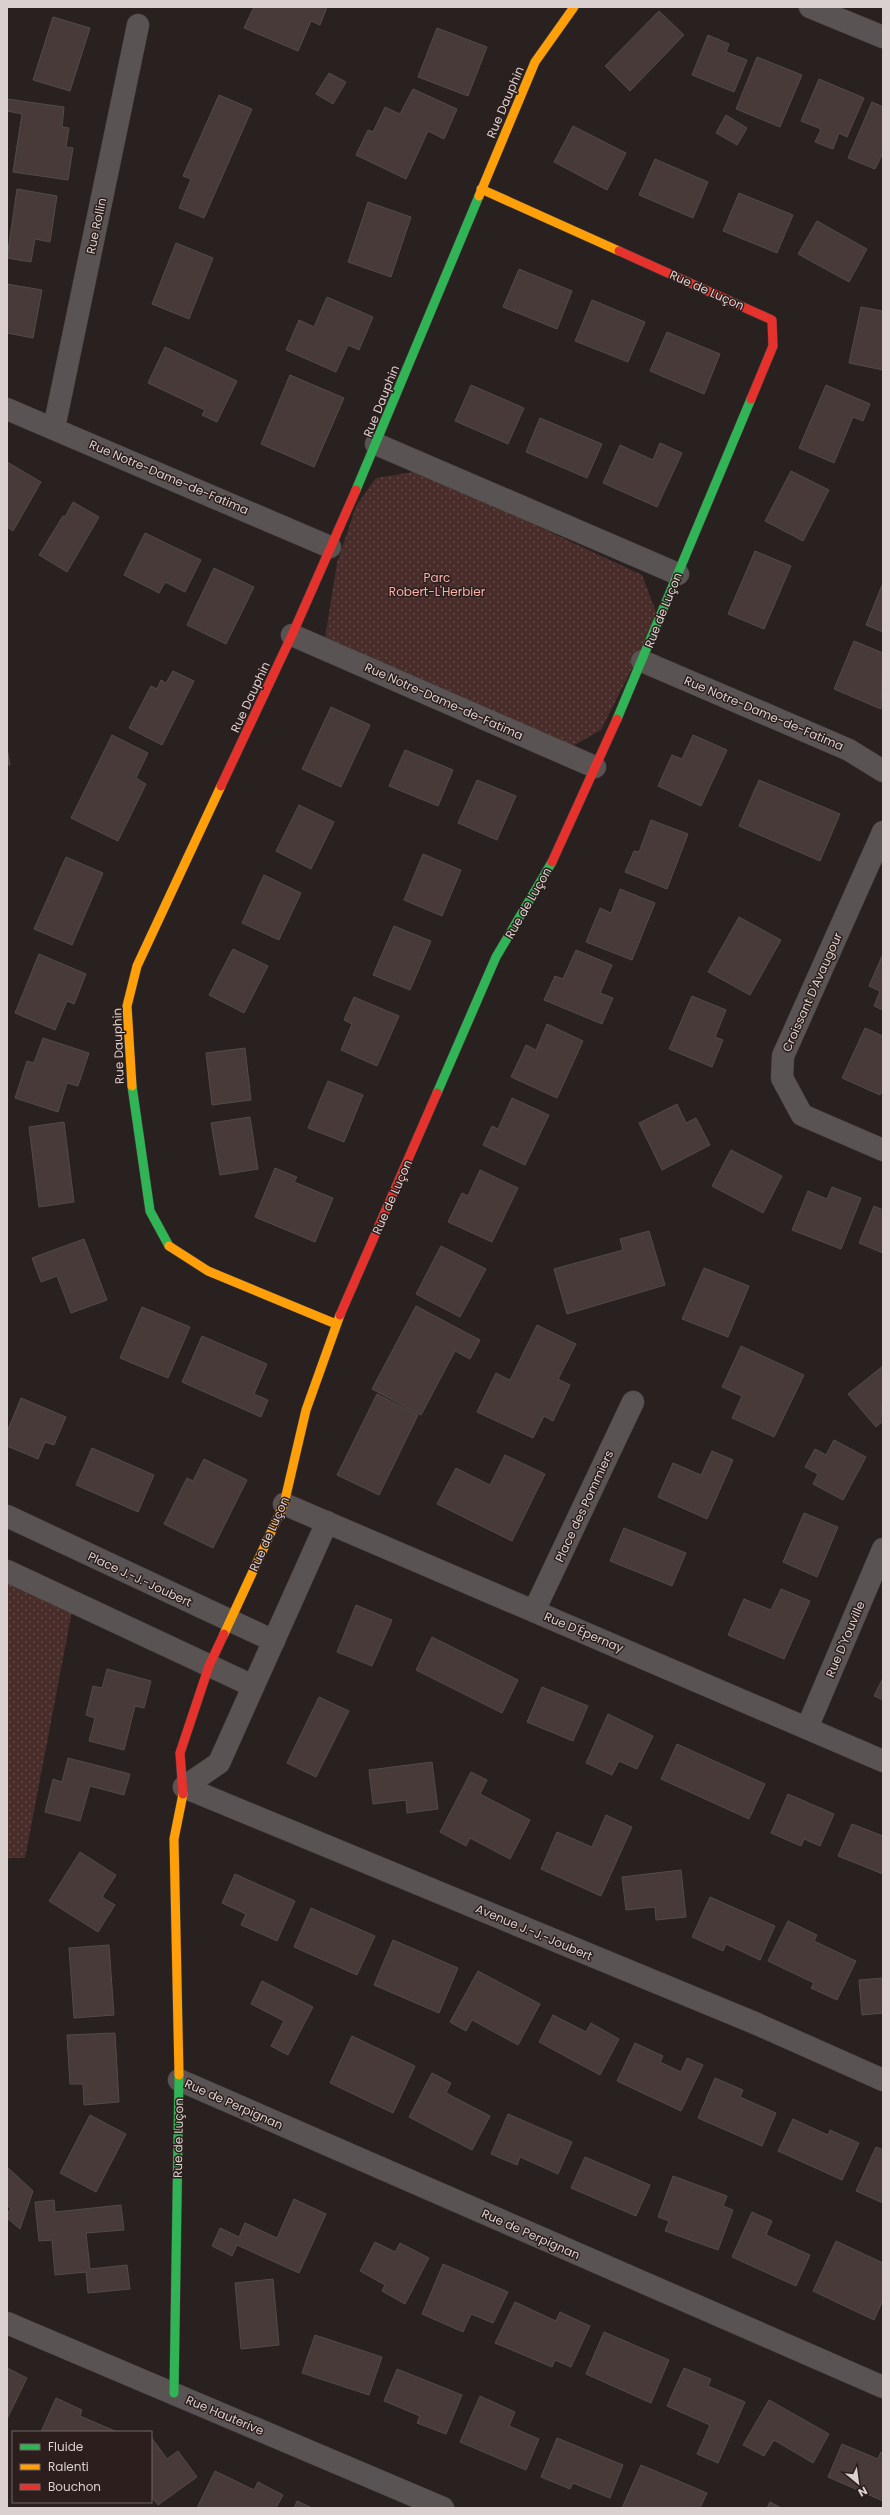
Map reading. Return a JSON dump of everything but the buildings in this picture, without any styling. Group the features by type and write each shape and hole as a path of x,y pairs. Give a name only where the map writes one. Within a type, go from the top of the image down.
{"street":[{"name":"Rue Dauphin","path":"336,1324 208,1271 168,1245 150,1211 129,1066 128,1006 137,966 292,635 376,444 535,62 574,7"},
{"path":"810,7 883,37"},
{"name":"Rue Rollin","path":"54,428 138,24"},
{"name":"Rue de Luçon","path":"174,2394 179,2080 174,1839 184,1787 180,1753 209,1666 284,1504 306,1410 336,1324 496,957 559,850 642,661 773,346 772,320 481,189"},
{"name":"Rue Notre-Dame-de-Fatima","path":"7,409 330,547"},
{"path":"376,444 678,574"},
{"name":"Rue Notre-Dame-de-Fatima","path":"292,635 595,767"},
{"name":"Rue Notre-Dame-de-Fatima","path":"642,661 849,750 883,771"},
{"name":"Croissant D'Avaugour","path":"883,832 783,1056 782,1078 802,1115 883,1150"},
{"name":"Place des Pommiers","path":"534,1611 633,1402"},
{"name":"Rue D'Épernay","path":"284,1504 883,1761"},
{"name":"Place J.-J.-Joubert","path":"7,1516 274,1641"},
{"path":"184,1787 219,1763 327,1522"},
{"name":"Rue D'Youville","path":"807,1728 883,1549"},
{"path":"7,1571 253,1686"},
{"name":"Avenue J.-J.-Joubert","path":"184,1787 750,2021 883,2080"},
{"name":"Rue de Perpignan","path":"179,2080 883,2387"},
{"name":"Rue Hauterive","path":"7,2323 443,2508"}],"green space":[{"name":"Parc Robert-L'Herbier","path":"420,471 642,575 658,617 601,730 571,747 325,638 337,563 356,506 376,478"},
{"path":"7,1578 72,1611 25,1858 7,1858"}],"traffic: fast":[{"path":"356,490 479,196"},
{"path":"617,719 751,399"},
{"path":"437,1093 496,957 552,862"},
{"path":"132,1086 150,1211 169,1246"},
{"path":"174,2393 179,2075"}],"traffic: slow":[{"path":"479,196 535,62 574,7"},
{"path":"481,189 619,251"},
{"path":"132,1086 127,1006 137,966 221,786"},
{"path":"169,1246 208,1271 336,1324"},
{"path":"224,1634 284,1504 306,1410 340,1315"},
{"path":"179,2075 174,1839 183,1794"}],"traffic: jam":[{"path":"619,251 772,320 773,346 751,399"},
{"path":"221,786 292,635 356,490"},
{"path":"552,862 617,719"},
{"path":"340,1315 437,1093"},
{"path":"183,1794 180,1753 209,1666 224,1634"}]}
